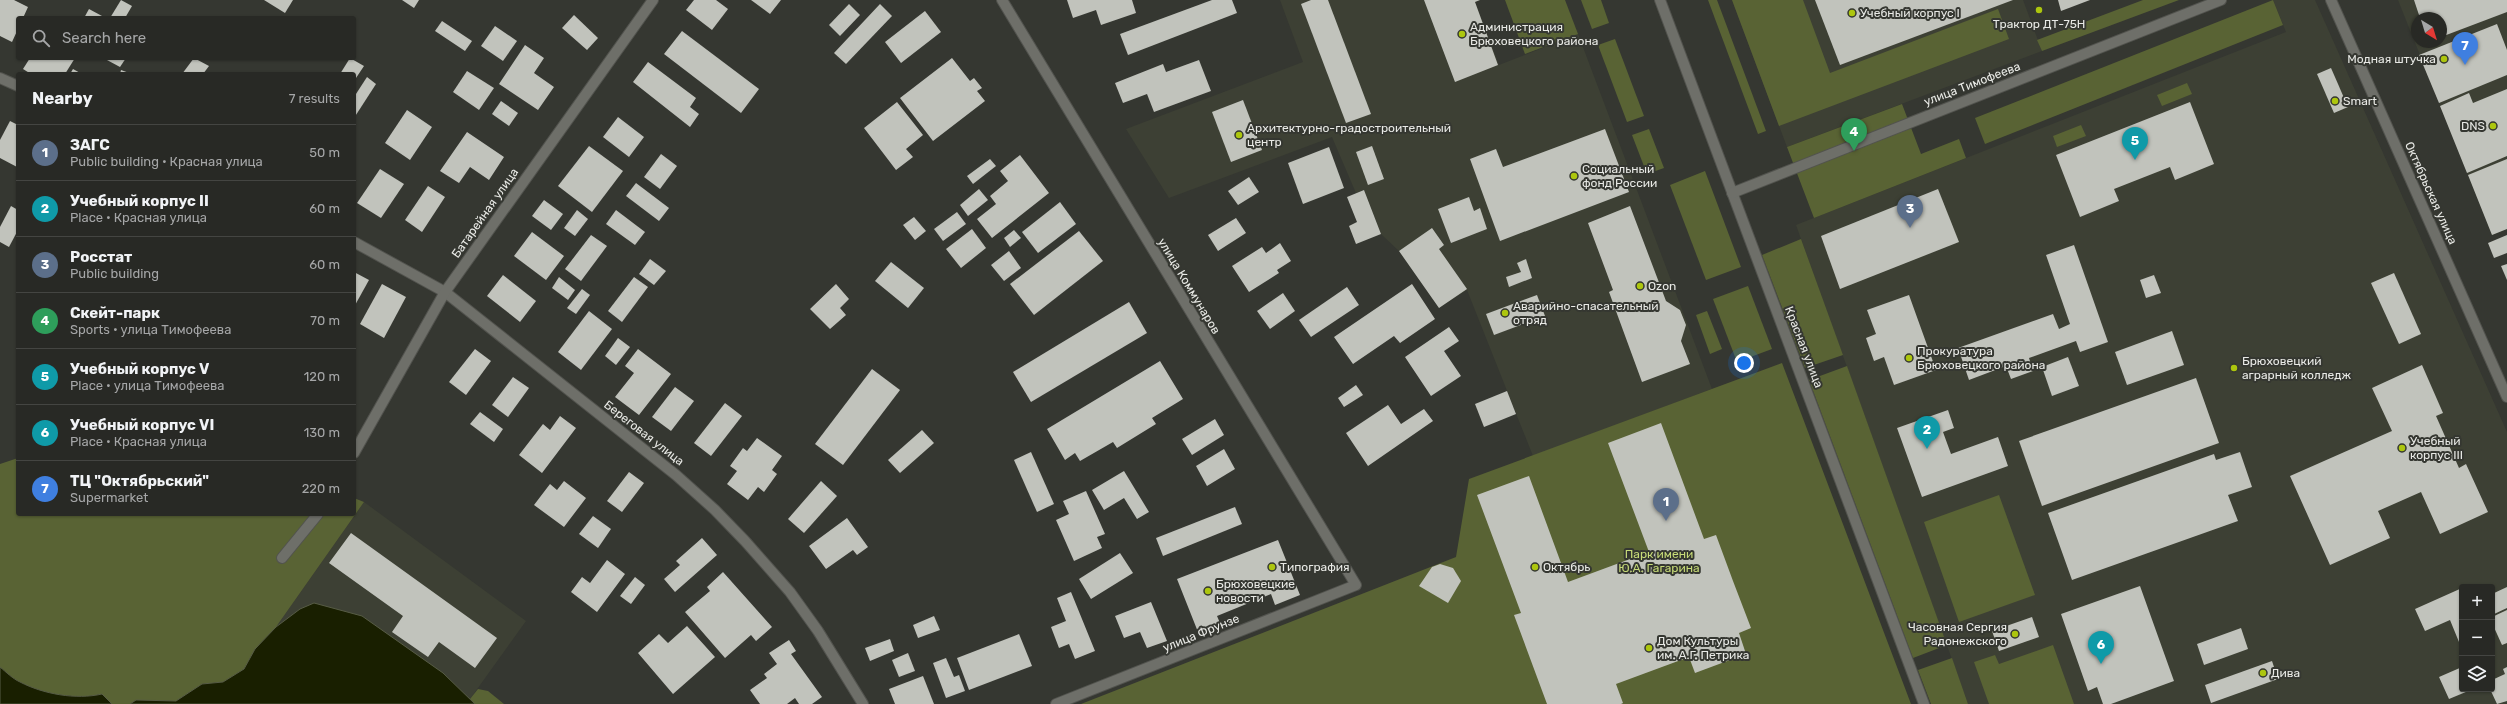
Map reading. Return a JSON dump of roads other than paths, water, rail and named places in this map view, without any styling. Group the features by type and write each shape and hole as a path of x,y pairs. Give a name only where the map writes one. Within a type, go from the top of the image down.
{"street":[{"name":"Батарейная улица","path":"356,448 445,292 653,0"},
{"name":"улица Коммунаров","path":"1002,0 1356,585"},
{"name":"Красная улица","path":"1660,0 1924,704"},
{"name":"улица Тимофеева","path":"1732,193 2221,0"},
{"name":"Октябрьская улица","path":"2331,0 2507,397"},
{"path":"0,78 16,85"},
{"name":"Береговая улица","path":"356,243 445,292 676,475 715,510 745,541 790,592 818,632 863,704"},
{"path":"282,558 316,516"},
{"name":"улица Фрунзе","path":"1056,704 1356,585"}],"place":[{"name":"Трактор ДТ-75Н","path":"2039,10"},
{"name":"Учебный корпус I","path":"1852,13"},
{"name":"Администрация Брюховецкого района","path":"1462,34"},
{"name":"Модная штучка","path":"2444,59"},
{"name":"ТЦ \"Октябрьский\"","path":"2465,65"},
{"name":"Smart","path":"2335,101"},
{"name":"DNS","path":"2493,126"},
{"name":"Архитектурно-градостроительный центр","path":"1239,135"},
{"name":"Скейт-парк","path":"1854,151"},
{"name":"Учебный корпус V","path":"2135,160"},
{"name":"Социальный фонд России","path":"1574,176"},
{"name":"Росстат","path":"1910,228"},
{"name":"Ozon","path":"1640,286"},
{"name":"Аварийно-спасательный отряд","path":"1505,313"},
{"name":"Прокуратура Брюховецкого района","path":"1909,358"},
{"name":"Брюховецкий аграрный колледж","path":"2234,368"},
{"name":"Учебный корпус III","path":"2402,448"},
{"name":"Учебный корпус II","path":"1927,449"},
{"name":"ЗАГС","path":"1666,521"},
{"name":"Типография","path":"1272,567"},
{"name":"Октябрь","path":"1535,567"},
{"name":"Брюховецкие новости","path":"1208,591"},
{"name":"Часовная Сергия Радонежского","path":"2015,634"},
{"name":"Дом Культуры им. А.Г. Петрика","path":"1649,648"},
{"name":"Учебный корпус VI","path":"2101,664"},
{"name":"Дива","path":"2263,673"}],"park label":[{"name":"Парк имени Ю.А. Гагарина","path":"1659,561"}]}
